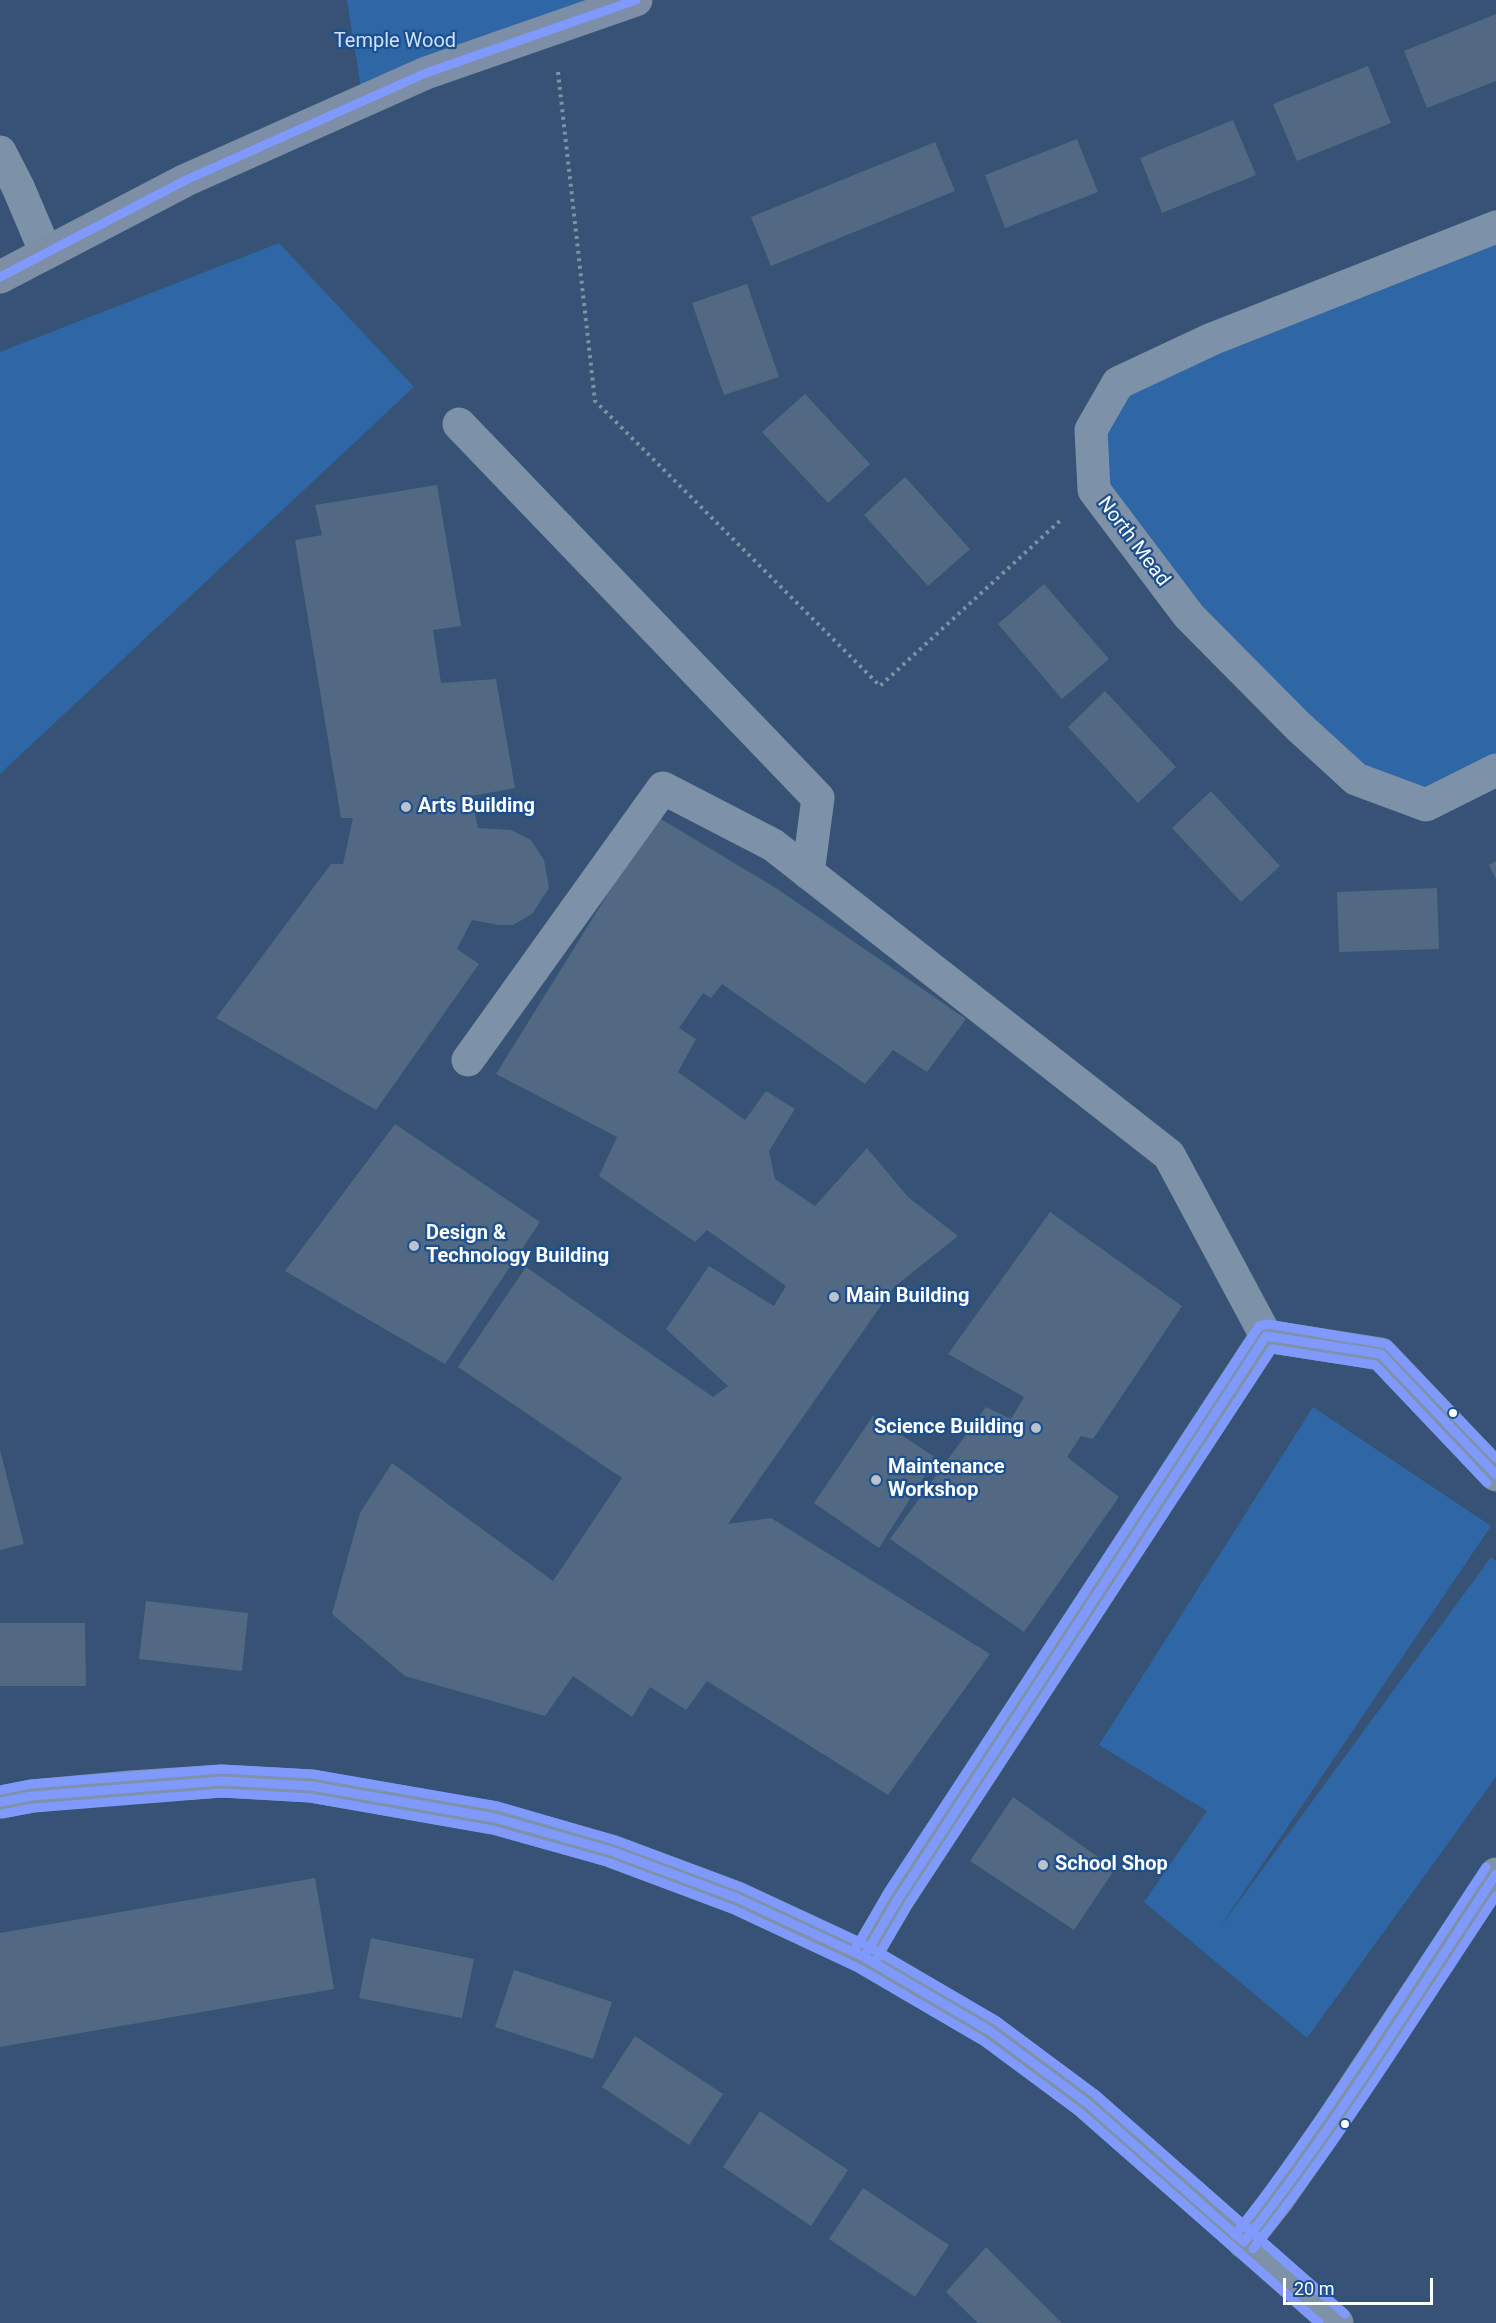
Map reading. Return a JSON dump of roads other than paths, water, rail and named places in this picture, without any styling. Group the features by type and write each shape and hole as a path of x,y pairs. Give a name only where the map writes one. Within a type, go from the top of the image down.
{"main road":[{"path":"0,277 186,180 426,73 636,0"}],"street":[{"path":"0,152 18,187 46,253"},
{"name":"North Mead","path":"1496,227 1212,339 1119,383 1091,430 1094,490 1189,616 1298,726 1356,779 1426,805 1496,770"},
{"path":"459,424 818,798 808,873"},
{"path":"468,1060 663,788 773,845 1169,1155 1266,1336"},
{"path":"1266,1336 1381,1354 1496,1475"},
{"path":"864,1956 898,1899 1266,1336"},
{"path":"0,1802 32,1796 222,1781 310,1786 495,1818 611,1851 737,1898 864,1956 990,2031 1087,2103 1337,2323"},
{"path":"1244,2242 1278,2199 1327,2129 1496,1874"}],"place":[{"name":"Arts Building","path":"406,807"},
{"name":"Design & Technology Building","path":"414,1246"},
{"name":"Main Building","path":"834,1297"},
{"name":"Science Building","path":"1036,1428"},
{"name":"Maintenance Workshop","path":"876,1480"},
{"name":"School Shop","path":"1043,1865"}],"park label":[{"name":"Temple Wood","path":"395,42"}]}
